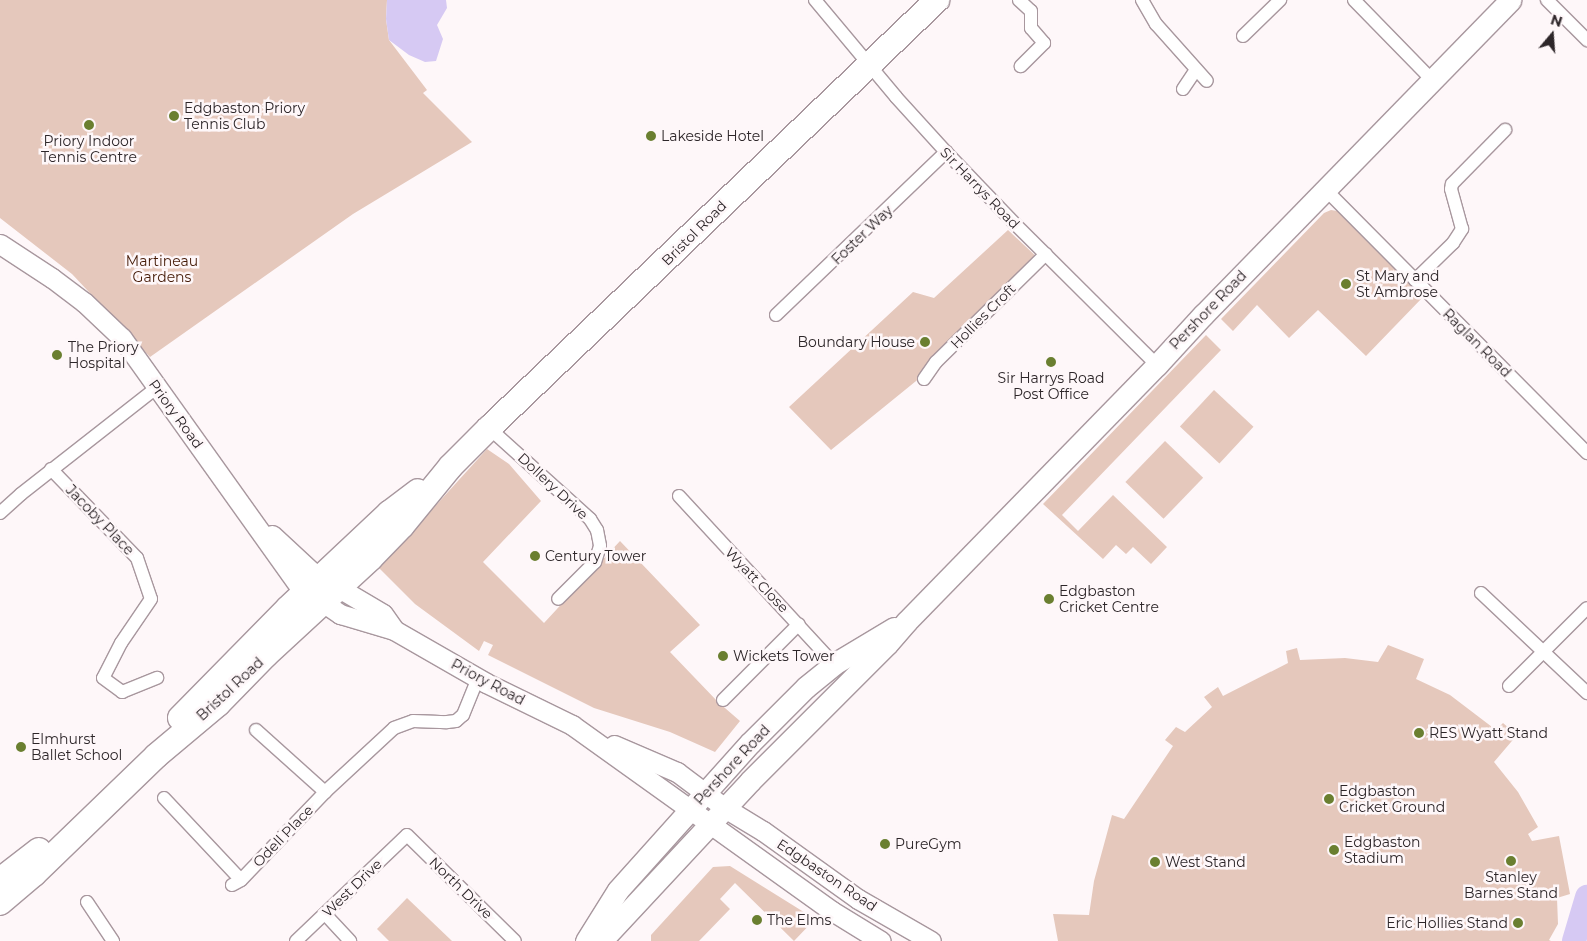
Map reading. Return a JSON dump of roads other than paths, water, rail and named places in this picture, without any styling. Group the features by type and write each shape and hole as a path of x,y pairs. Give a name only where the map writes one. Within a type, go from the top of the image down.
{"highway":[{"name":"Bristol Road","path":"0,880 54,839 323,590 402,526 451,466 489,428 643,283 756,172 876,73 938,0"},
{"name":"Bristol Road","path":"0,902 34,874 156,756 218,704 323,590"}],"main road":[{"name":"Pershore Road","path":"601,941 725,808 887,644 907,621 1157,365 1203,314 1510,0"},
{"name":"Priory Road","path":"0,244 52,278 84,302 122,338 156,388 251,516 312,572 340,614 394,630 478,678 582,732 677,772 725,808"},
{"name":"Pershore Road","path":"586,941 618,890 705,792 806,687 834,664 875,637 907,621"},
{"name":"Priory Road","path":"582,732 710,825"},
{"name":"Edgbaston Road","path":"725,808 763,831 858,899 930,941"},
{"name":"Edgbaston Road","path":"710,825 832,911 881,941"}],"street":[{"name":"Sir Harrys Road","path":"815,0 946,152 1157,365"},
{"path":"1019,0 1031,11 1031,28 1044,44 1021,66"},
{"path":"1142,0 1156,24 1207,81"},
{"path":"1243,36 1280,0"},
{"path":"1354,0 1432,80"},
{"path":"1547,0 1587,40"},
{"path":"1183,89 1196,70"},
{"path":"1415,280 1453,243 1462,229 1451,190 1452,184 1504,130"},
{"name":"Foster Way","path":"776,315 880,218 946,152"},
{"name":"Raglan Road","path":"1326,190 1587,453"},
{"name":"Hollies Croft","path":"924,380 936,362 1046,254"},
{"path":"0,513 51,469 156,388"},
{"name":"Dollery Drive","path":"489,428 590,520 597,530 600,546 594,562 558,599"},
{"name":"Jacoby Place","path":"51,469 137,558 151,599 121,642 103,678 122,692 157,678"},
{"name":"Wyatt Close","path":"679,496 834,664"},
{"path":"1481,593 1587,694"},
{"path":"1509,686 1587,608"},
{"path":"723,700 799,624"},
{"name":"Odell Place","path":"164,798 236,883 325,792 394,728 413,721 456,720 468,706 478,678"},
{"path":"256,730 325,792"},
{"name":"West Drive","path":"296,941 407,835"},
{"name":"North Drive","path":"407,835 515,941"},
{"path":"87,902 113,941"},
{"path":"325,914 350,941"}],"waterway":[{"path":"1574,941 1587,897"}],"place":[{"name":"Edgbaston Priory Tennis Club","path":"174,116"},
{"name":"Priory Indoor Tennis Centre","path":"89,125"},
{"name":"Lakeside Hotel","path":"651,136"},
{"name":"St Mary and St Ambrose","path":"1346,284"},
{"name":"Boundary House","path":"925,342"},
{"name":"The Priory Hospital","path":"57,355"},
{"name":"Sir Harrys Road Post Office","path":"1051,362"},
{"name":"Century Tower","path":"535,556"},
{"name":"Edgbaston Cricket Centre","path":"1049,599"},
{"name":"Wickets Tower","path":"723,656"},
{"name":"RES Wyatt Stand","path":"1419,733"},
{"name":"Elmhurst Ballet School","path":"21,747"},
{"name":"Edgbaston Cricket Ground","path":"1329,799"},
{"name":"PureGym","path":"885,844"},
{"name":"Edgbaston Stadium","path":"1334,850"},
{"name":"Stanley Barnes Stand","path":"1511,861"},
{"name":"West Stand","path":"1155,862"},
{"name":"The Elms","path":"757,920"},
{"name":"Eric Hollies Stand","path":"1518,923"}],"park label":[{"name":"Martineau Gardens","path":"162,270"}]}
